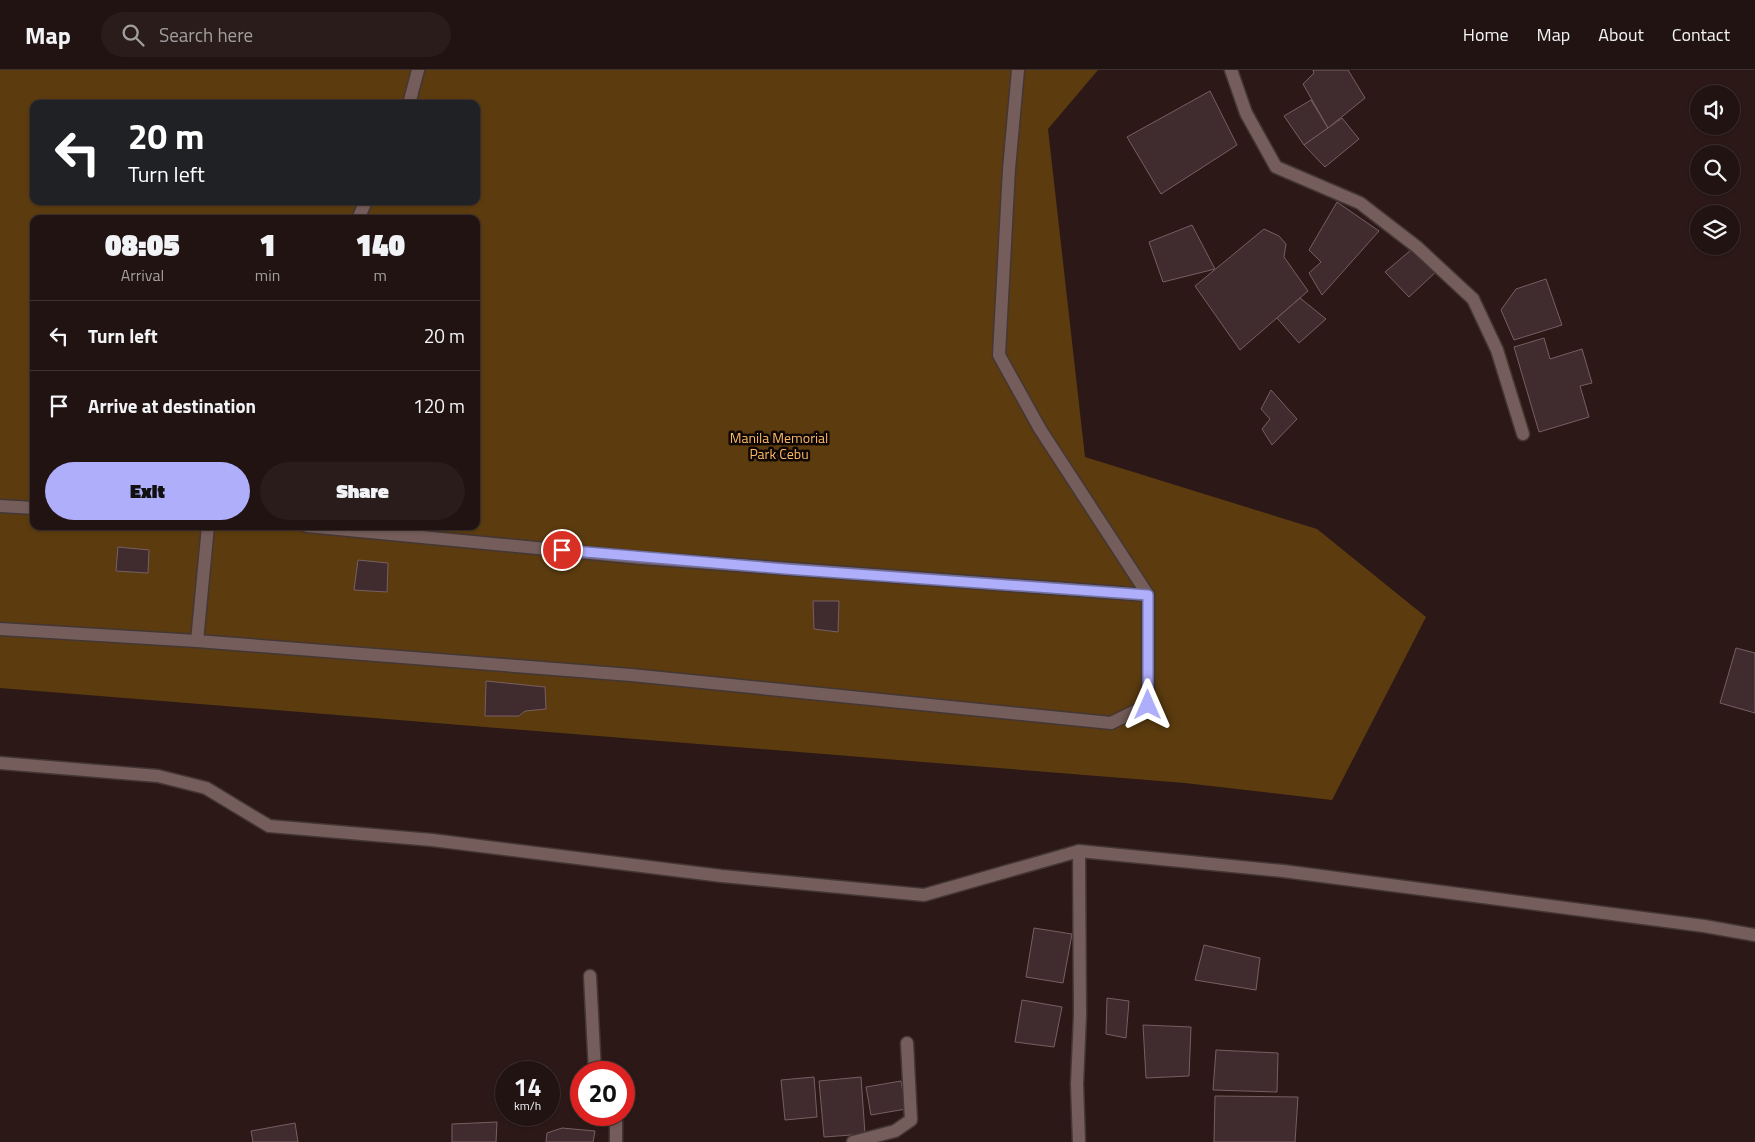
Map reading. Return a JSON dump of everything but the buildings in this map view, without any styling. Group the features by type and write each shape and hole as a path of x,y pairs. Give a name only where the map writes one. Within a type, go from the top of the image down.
{"street":[{"path":"410,100 418,70"},
{"path":"0,629 197,641 631,675 1111,723 1148,705 1148,595 1040,429 999,355 1009,169 1018,70"},
{"path":"1231,70 1246,113 1276,167 1360,203 1417,247 1474,298 1497,350 1523,434"},
{"path":"0,506 30,508"},
{"path":"197,641 208,530"},
{"path":"349,530 641,558 1148,595"},
{"path":"0,763 158,776 206,788 269,826 432,840 722,876 924,895 1079,851 1283,871 1704,926 1755,935"},
{"path":"1079,851 1080,1015 1077,1084 1079,1142"},
{"path":"590,976 594,1061"},
{"path":"854,1142 895,1132 911,1120 907,1043"},
{"path":"616,1126 616,1142"}],"green space":[{"name":"Manila Memorial Park Cebu","path":"0,70 1098,70 1048,129 1085,457 1317,529 1426,617 1332,800 1185,783 0,688"}],"route":[{"path":"562,550 641,558 1148,595 1148,705"}]}
